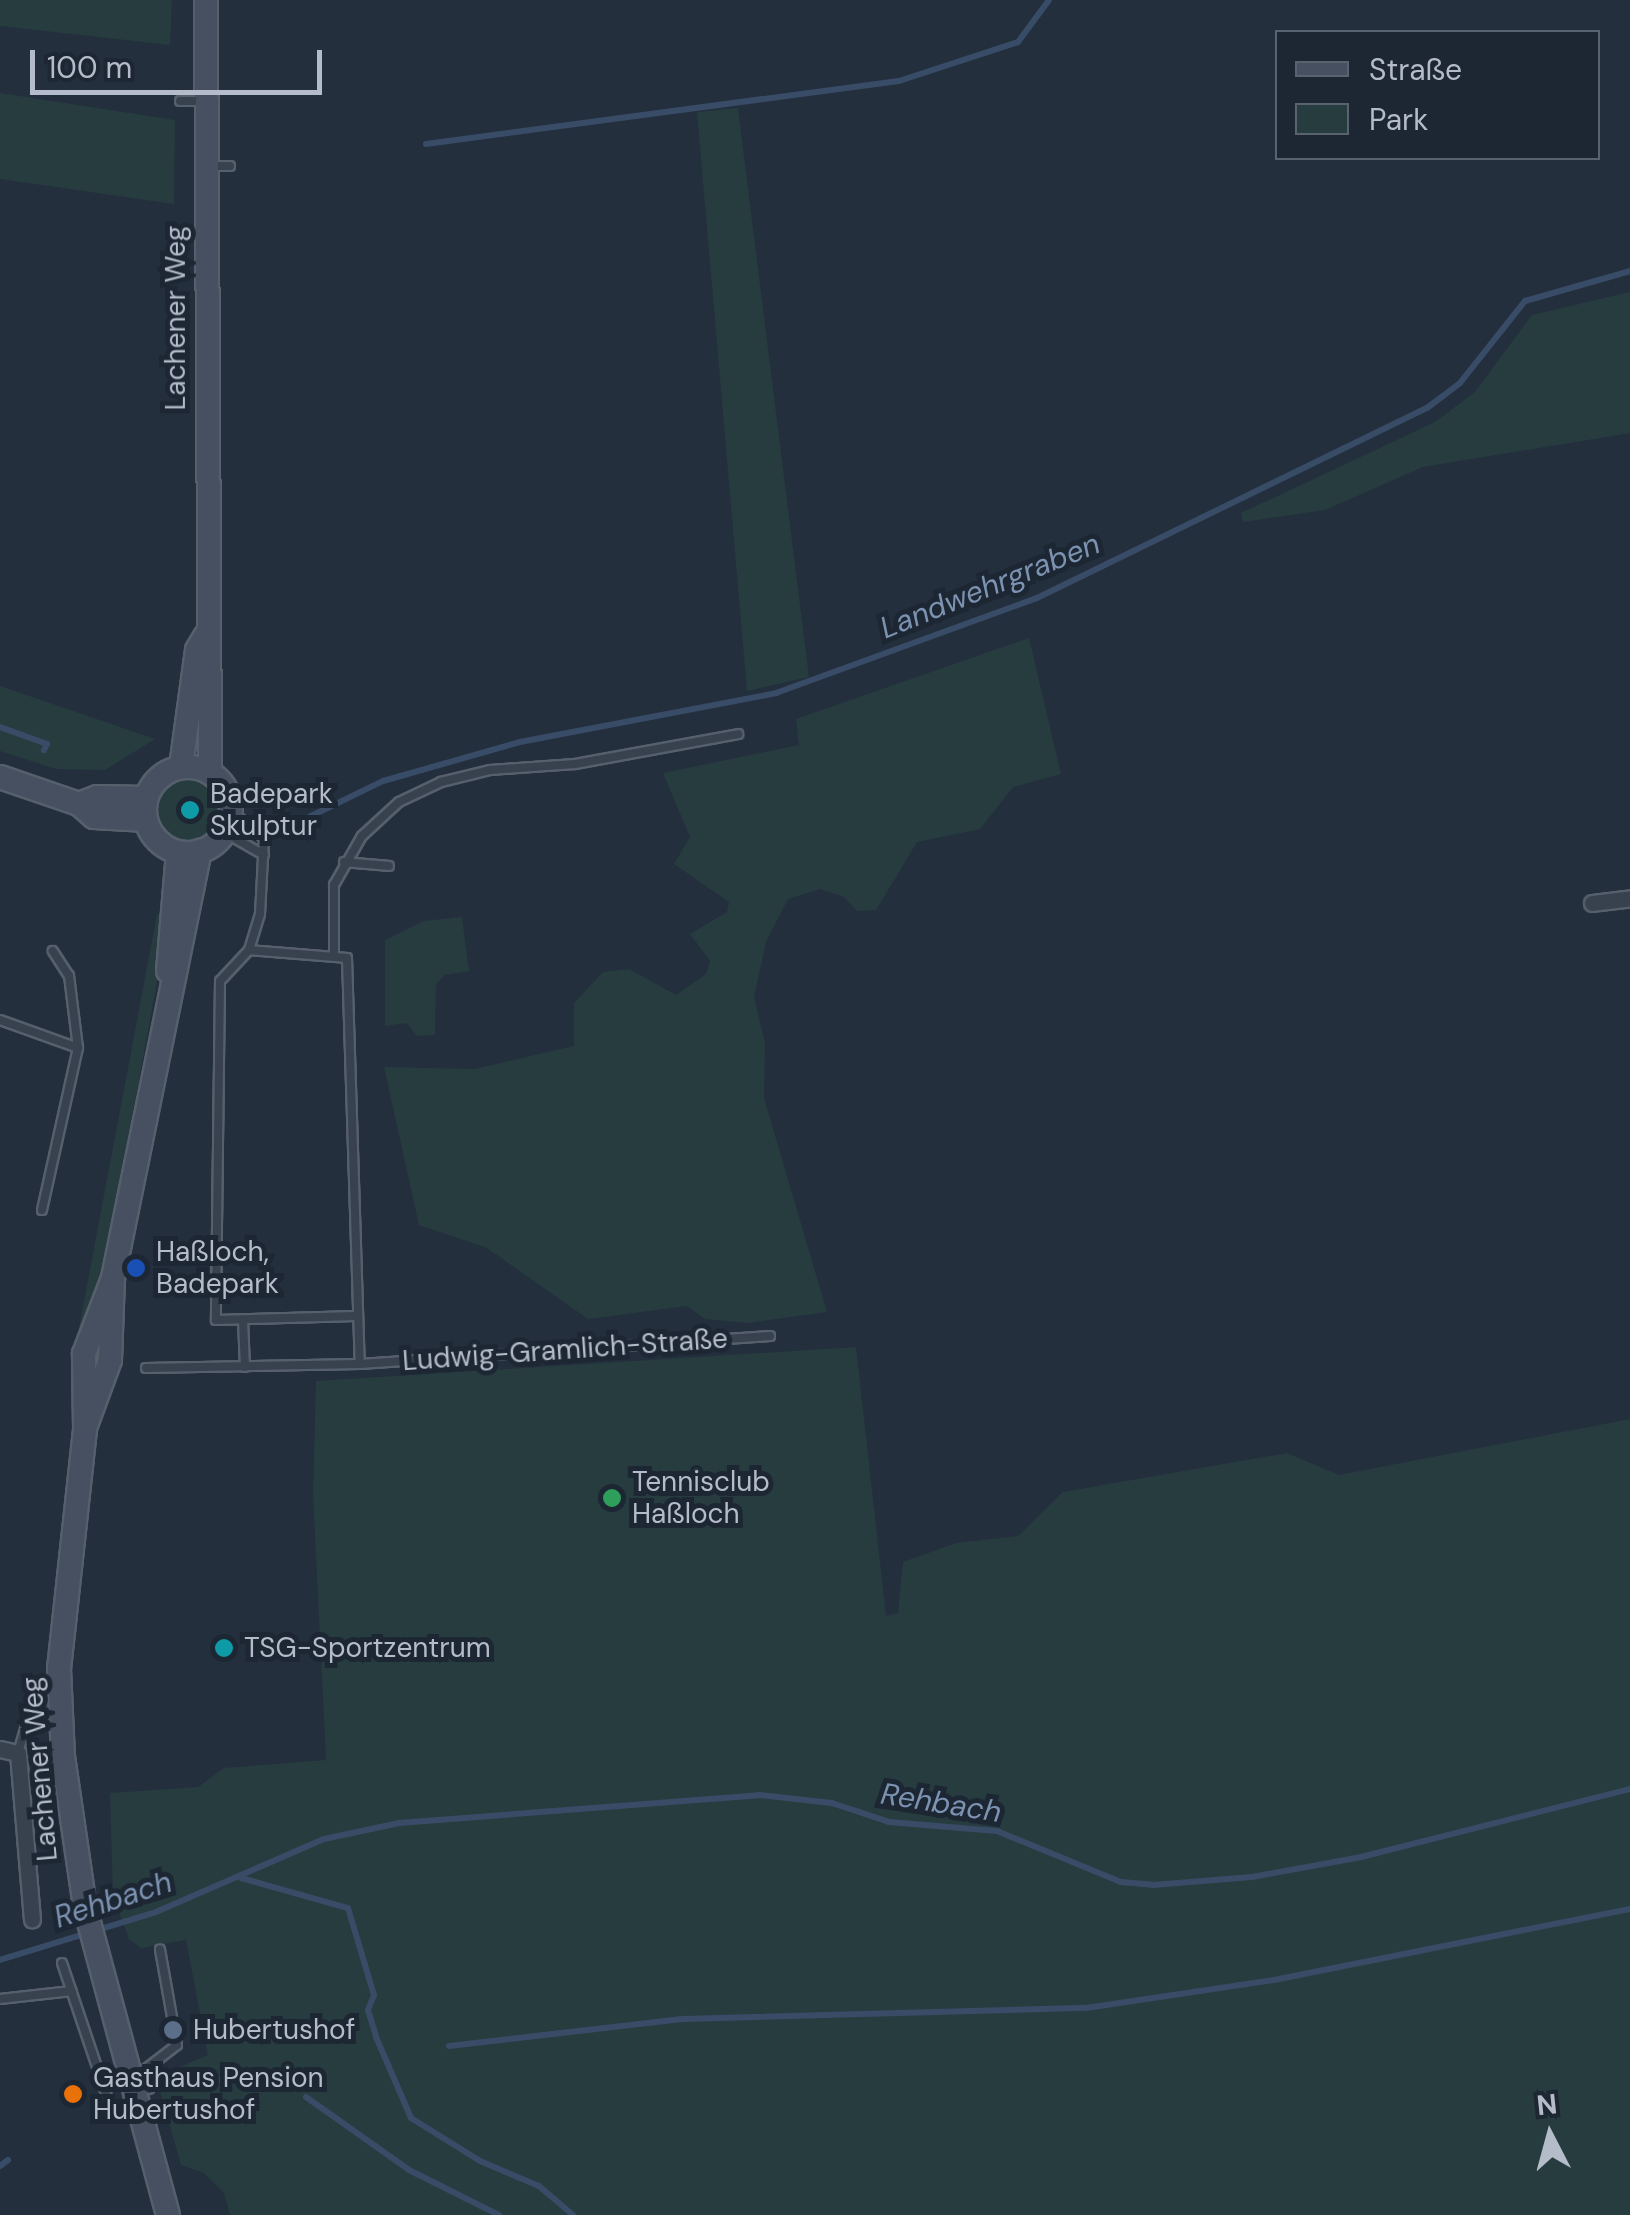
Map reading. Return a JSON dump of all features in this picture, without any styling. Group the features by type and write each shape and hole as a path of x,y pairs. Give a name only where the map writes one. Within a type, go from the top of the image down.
{"main road":[{"name":"Lachener Weg","path":"206,0 206,635 213,652 210,772"},
{"name":"Lachener Weg","path":"181,767 197,650 206,635"},
{"path":"181,767 210,772 226,789 228,822 189,851 157,840 146,809 159,778 181,767"},
{"path":"0,777 79,804 97,797 146,809"},
{"name":"Lachener Weg","path":"168,2215 141,2080 86,1907 63,1757 59,1669 85,1428 110,1360 113,1278 170,979 179,966 189,851"}],"street":[{"path":"1592,903 1630,898"},
{"path":"0,1749 18,1754 32,1919"}],"lane":[{"path":"180,101 206,101"},
{"path":"205,166 230,166"},
{"path":"334,957 334,885 344,862 399,802 441,782 738,734"},
{"path":"228,822 264,855"},
{"path":"228,822 264,838 264,855 260,914 248,950 220,981 216,1320 356,1316"},
{"path":"344,862 389,866"},
{"path":"248,950 347,958 360,1364"},
{"path":"42,1210 78,1048 69,976 53,951"},
{"path":"0,1020 78,1048"},
{"path":"243,1320 245,1367"},
{"name":"Ludwig-Gramlich-Straße","path":"146,1368 360,1364 770,1336"},
{"path":"18,1754 30,1712 43,1708"},
{"path":"104,2088 141,2080 177,2045 160,1950"},
{"path":"62,1963 110,2109"},
{"path":"0,2000 72,1991"}],"green space":[{"path":"0,0 172,0 170,45 0,26"},
{"path":"0,93 175,120 174,204 0,179"},
{"path":"738,108 809,677 747,691 697,112"},
{"path":"1630,292 1630,433 1423,467 1325,510 1243,522 1241,513 1435,422 1475,392 1532,315"},
{"path":"1029,638 1061,774 1013,787 980,829 917,842 876,910 857,911 844,897 820,889 788,899 766,942 754,997 765,1043 764,1098 827,1312 747,1323 705,1319 687,1306 588,1319 487,1248 419,1225 384,1067 475,1069 574,1046 574,1003 603,972 629,969 676,995 706,974 710,961 690,934 727,912 729,902 674,864 690,837 663,773 799,745 796,719"},
{"path":"0,686 155,739 105,770 56,769 0,751"},
{"path":"187,778 210,788 220,811 210,834 187,844 164,834 154,811 164,788"},
{"path":"157,914 163,915 157,982 137,1091 97,1298 76,1344"},
{"path":"462,917 469,971 444,975 436,985 435,1035 417,1036 407,1023 385,1026 385,940 424,921"},
{"path":"856,1347 886,1616 898,1613 903,1562 956,1543 1018,1536 1063,1492 1287,1453 1339,1475 1630,1419 1630,2215 230,2215 224,2193 204,2173 181,2165 156,2077 208,2055 186,1940 141,1948 129,1939 113,1896 110,1793 198,1787 224,1768 326,1760 313,1493 316,1381"}],"waterway":[{"path":"426,144 899,81 1018,42 1049,0"},
{"name":"Landwehrgraben","path":"305,819 383,781 520,742 776,693 1037,598 1427,408 1460,383 1525,301 1630,271"},
{"name":"Landwehrgraben","path":"0,727 47,744 44,750"},
{"name":"Rehbach","path":"0,1960 156,1912 324,1839 399,1823 759,1795 832,1803 889,1822 997,1831 1121,1882 1153,1885 1252,1877 1361,1857 1630,1789"},
{"name":"Rehbach","path":"241,1878 348,1908 374,1995 368,2010 376,2037 411,2118 480,2161 539,2186 573,2215"},
{"path":"449,2046 684,2019 1086,2008 1274,1980 1630,1909"},
{"path":"167,2080 284,2080"},
{"path":"306,2097 409,2170 499,2215"},
{"path":"0,2166 8,2160"}],"place":[{"name":"Badepark Skulptur","path":"190,810"},
{"name":"Haßloch, Badepark","path":"136,1268"},
{"name":"Tennisclub Haßloch","path":"612,1498"},
{"name":"TSG-Sportzentrum","path":"224,1648"},
{"name":"Hubertushof","path":"173,2030"},
{"name":"Gasthaus Pension Hubertushof","path":"73,2094"}]}
